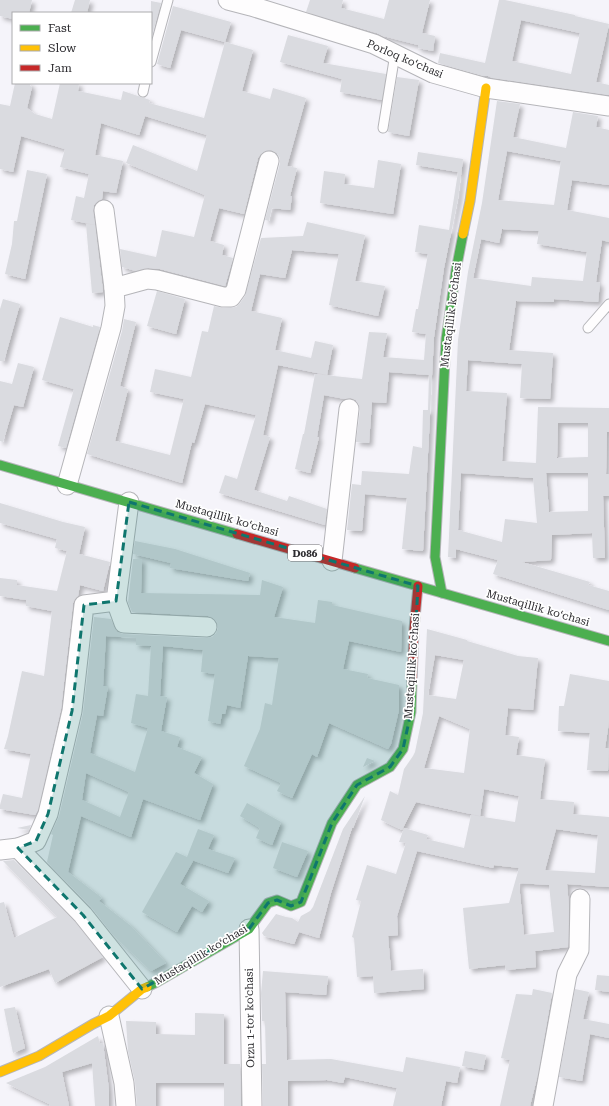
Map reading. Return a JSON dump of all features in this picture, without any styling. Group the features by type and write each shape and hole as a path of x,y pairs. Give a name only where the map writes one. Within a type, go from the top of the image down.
{"street":[{"name":"Porloq koʻchasi","path":"228,0 374,44 433,73 486,88 609,106"},
{"name":"Mustaqillik ko‘chasi","path":"442,592 435,557 446,340 456,270 470,201 486,88"},
{"path":"114,288 146,279 157,280 223,297 231,297 236,290 269,161"},
{"path":"68,485 111,328 115,306 104,210"},
{"path":"332,561 350,409"},
{"name":"Mustaqillik koʻchasi","path":"0,465 609,641"},
{"path":"129,502 116,601 124,622 207,626"},
{"name":"Mustaqillik ko‘chasi","path":"0,1072 39,1056 109,1016 142,989 157,982 249,929 268,903 277,900 291,906 301,902 332,822 357,785 390,767 402,748 411,712 414,628 418,586"},
{"name":"Mustaqillik ko‘chasi","path":"9,849 36,841 48,814 72,711 84,605 116,601"},
{"name":"Mustaqillik ko‘chasi","path":"9,849 83,915 142,989"},
{"path":"543,1106 567,974 579,950 580,899"},
{"name":"Orzu 1-tor ko'chasi","path":"249,929 252,1106"},
{"path":"109,1016 124,1083 126,1106"}],"lane":[{"path":"152,58 168,0"},
{"path":"382,128 395,54"},
{"path":"143,92 145,84"},
{"path":"588,328 609,304"}],"highlighted area":[{"path":"129,502 418,586 411,712 403,749 390,767 357,785 332,823 301,902 291,906 277,900 268,903 249,929 142,989 83,915 18,848 36,841 48,814 72,711 84,605 116,601"}],"building":[{"path":"0,0 32,0 29,12 12,12 12,19 0,16"},
{"path":"75,0 90,0 87,12 71,12"},
{"path":"310,0 343,0 341,8 384,19 389,0 430,0 422,33 435,36 433,51 418,48 418,45 383,36 306,12"},
{"path":"499,0 575,15 609,24 596,82 609,85 609,95 493,78 438,63 440,53 485,63","holes":["521,20 580,33 571,74 512,61"]},
{"path":"151,1 161,3 152,35 152,12"},
{"path":"173,6 231,22 225,42 181,30 170,68 157,64"},
{"path":"288,35 328,46 323,63 386,74 382,100 340,92 342,79 280,62"},
{"path":"225,42 253,50 242,91 270,99 273,88 306,98 287,166 297,168 290,196 292,196 290,210 272,208 269,221 265,220 280,163 280,158 277,153 271,150 261,154 258,158 244,214 219,208 210,241 224,245 222,255 233,258 225,286 160,269 148,268 136,271 122,267 120,249 156,257 162,230 194,237 205,195 126,163 133,145 197,171 207,135 145,116 139,135 101,123 95,155 123,161 116,193 103,191 102,199 94,205 93,211 95,225 71,220 76,196 84,198 89,174 60,167 65,149 21,136 13,172 0,169 0,104 10,106 15,84 31,84 30,86 32,87 27,108 35,114 52,119 60,84 79,84 78,91 121,100 123,91 150,100 149,103 204,118"},
{"path":"397,77 419,80 409,136 388,132"},
{"path":"497,101 520,104 513,137 566,148 573,112 598,116 596,127 609,130 609,185 572,180 567,210 609,218 609,242 602,240 596,282 600,283 598,302 554,299 554,302 516,301 509,350 553,353 550,399 520,398 522,364 468,360 466,391 507,393 502,461 536,463 538,407 609,408 606,474 609,474 609,496 603,496 605,558 593,558 592,533 552,535 551,560 522,562 590,582 588,585 609,591 609,610 493,574 498,560 456,549 456,558 448,557 458,340 468,272 482,203","holes":["507,151 561,161 554,205 498,200","502,229 539,231 537,244 587,252 583,281 532,277 531,286 473,278 481,239 499,243","558,423 588,423 588,457 557,458","461,473 533,478 537,523 505,519 502,542 458,530","546,473 588,473 588,511 549,512"]},
{"path":"418,152 463,159 458,199 444,268 434,337 423,551 402,549 407,498 365,494 362,531 347,530 352,484 361,485 362,471 409,474 413,446 422,448 423,410 428,410 429,375 389,372 386,403 372,402 369,443 356,442 360,410 356,400 351,398 345,399 324,395 317,437 319,437 310,473 295,469 304,434 315,374 362,379 369,332 387,333 383,357 424,360 426,334 412,332 416,309 418,309 428,254 415,252 419,225 449,230 458,172 416,165"},
{"path":"378,160 401,164 393,214 320,203 324,171 345,174 344,184 374,188"},
{"path":"27,170 47,174 25,279 5,274 12,244 14,221 17,221"},
{"path":"307,222 365,235 355,281 385,286 378,316 329,305 339,254 292,250 285,278 260,274 251,311 282,318 275,350 311,358 315,341 333,345 327,375 278,365 263,435 270,437 254,490 287,501 289,496 327,509 325,525 219,493 225,475 237,479 256,415 205,404 194,443 192,442 182,483 87,454 122,331 124,319 136,322 120,386 128,389 115,441 170,455 184,399 150,392 155,369 191,377 202,331 208,332 214,306 223,308 236,307 245,296 261,238 303,236"},
{"path":"86,224 95,225 103,292 92,293"},
{"path":"157,291 185,299 176,334 147,326"},
{"path":"3,299 20,304 4,361 0,361 0,309"},
{"path":"60,317 93,327 93,325 100,327 66,448 58,446 74,389 42,380"},
{"path":"18,363 34,367 23,407 14,405 3,442 0,441 0,381 12,384"},
{"path":"0,503 85,527 79,554 110,562 103,591 80,585 78,596 73,603 61,709 38,810 35,815 0,809 3,794 22,798 31,754 4,749 22,671 44,676 52,611 26,606 26,600 0,596 0,578 17,580 17,585 57,591 67,551 55,548 57,539 0,523"},
{"path":"135,541 175,549 250,573 248,581 170,568 171,563 133,554"},
{"path":"133,559 142,559 141,593 260,595 262,580 283,587 274,617 315,623 318,600 332,602 332,605 402,621 401,652 349,641 343,669 368,674 367,678 399,685 399,710 391,744 388,749 329,723 317,757 312,754 292,798 277,791 281,783 244,766 260,729 265,703 272,705 279,658 248,656 240,708 227,705 225,714 222,714 220,724 208,721 215,674 201,672 203,650 163,646 160,696 167,697 161,731 180,737 177,747 202,757 194,773 213,784 200,820 143,799 131,837 81,816 68,872 102,898 99,901 131,926 166,963 151,971 113,935 91,907 47,862 53,835 51,834 59,816 83,713 94,617 111,619 117,632 123,634 206,638 212,637 218,628 217,622 208,616 132,612 128,602","holes":["106,636 136,638 136,645 151,646 148,696 136,694 131,723 148,728 135,772 90,753 97,715 103,716 108,686 103,686","86,773 129,792 120,817 82,800"]},
{"path":"427,629 518,656 538,658 533,710 508,708 505,735 519,737 516,755 545,759 540,799 574,802 573,814 609,817 609,887 567,884 569,907 568,947 535,951 536,967 506,970 505,965 469,969 463,908 509,903 519,868 494,865 493,868 417,851 397,916 398,935 388,936 391,971 423,969 424,989 374,993 373,976 357,977 354,938 352,937 361,901 356,900 367,865 396,874 406,843 399,842 404,828 428,835 426,839 464,848 471,815 515,822 519,796 484,789 480,816 416,802 402,830 381,820 390,791 398,795 404,769 415,752 423,713","holes":["435,655 464,660 456,699 428,695","439,716 470,729 464,773 424,768","556,829 598,835 595,873 545,870","519,883 549,885 554,932 524,935"]},
{"path":"570,674 609,681 609,722 605,748 609,748 608,771 587,770 590,733 558,731 559,706 564,706"},
{"path":"367,758 375,761 363,767"},
{"path":"365,796 352,828 331,893 319,938 299,932 294,944 264,936 262,933 276,914 292,918 298,922 301,916 310,911 313,907 343,829"},
{"path":"247,803 281,822 272,845 256,838 260,828 240,816"},
{"path":"31,825 29,830 17,828"},
{"path":"198,829 214,835 208,849 235,858 228,873 192,860 193,861 180,884 209,901 202,912 192,906 177,932 142,912 176,852 187,857"},
{"path":"282,842 308,851 297,877 273,868"},
{"path":"14,860 75,922 103,957 55,983 49,969 0,987 0,903 4,902 14,938 57,917 3,861"},
{"path":"263,971 328,976 326,995 285,992 287,1060 331,1059 403,1072 406,1057 460,1067 457,1083 446,1081 441,1106 393,1106 397,1088 345,1077 343,1083 327,1080 288,1081 288,1106 263,1106 262,1064 266,1064 265,1021 262,1021 261,993"},
{"path":"597,975 609,976 609,992 595,990"},
{"path":"533,989 552,993 538,1074 530,1106 500,1106 510,1060 501,1058 516,994 532,995"},
{"path":"575,989 589,992 583,1019 609,1024 609,1038 590,1034 582,1081 559,1077"},
{"path":"15,1007 25,1048 13,1053 4,1009"},
{"path":"195,1013 224,1014 224,1064 240,1064 241,1106 224,1106 224,1083 156,1083 156,1106 137,1106 135,1082 128,1051 126,1021 156,1022 156,1034 195,1035"},
{"path":"98,1036 100,1044 103,1043 109,1090 109,1106 95,1106 92,1063 62,1072 69,1106 50,1106 49,1104 6,1083 45,1067"},
{"path":"465,1051 486,1055 483,1070 462,1066"}],"traffic: fast":[{"path":"442,593 435,557 446,339 463,234"},
{"path":"0,465 237,534"},
{"path":"355,568 609,641"},
{"path":"147,987 249,929 268,903 277,900 291,906 301,902 332,823 357,785 390,767 403,749 411,712 412,682"}],"traffic: slow":[{"path":"463,234 470,201 486,88"},
{"path":"0,1072 39,1056 109,1016 142,989 147,987"}],"traffic: jam":[{"path":"237,534 355,568"},
{"path":"412,682 414,629 418,586"}]}
